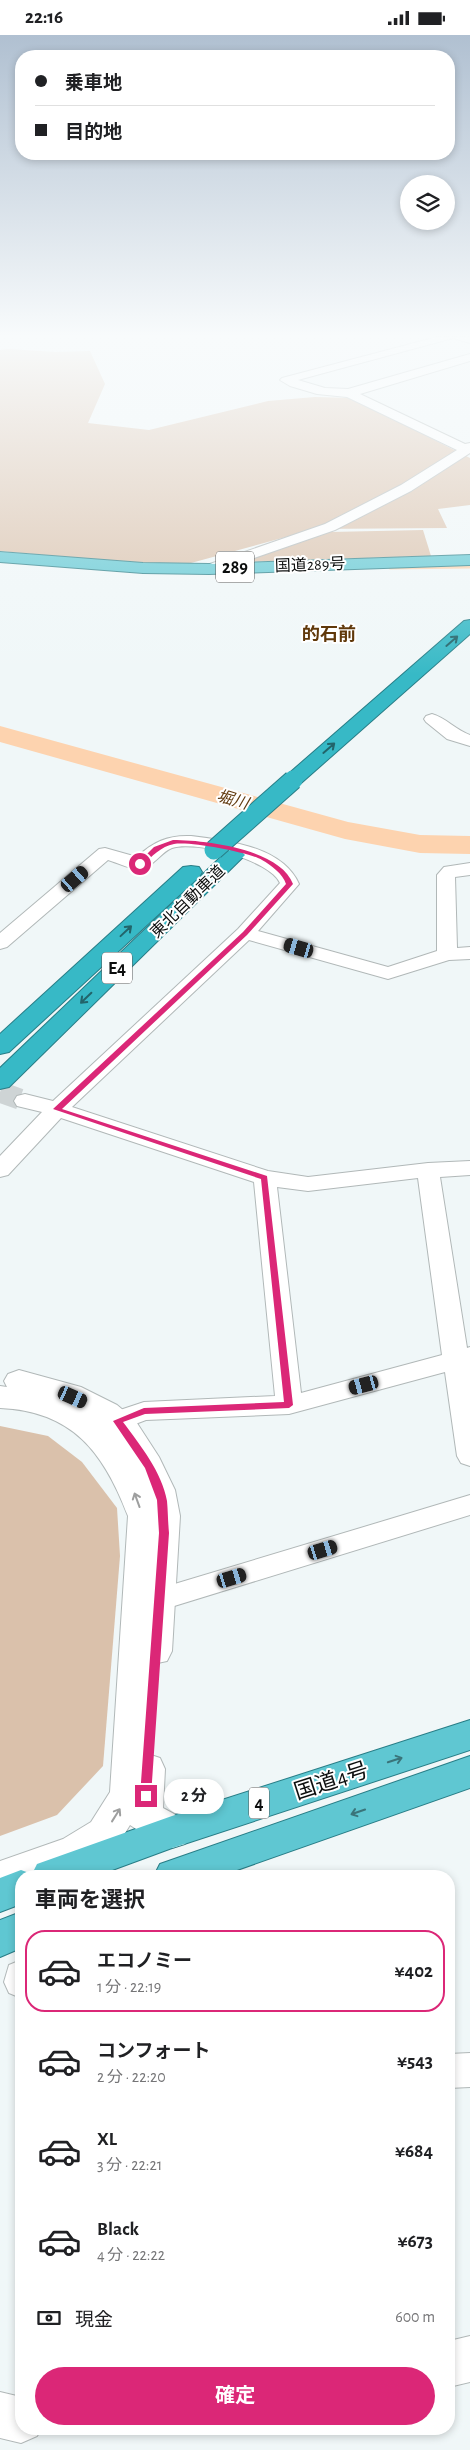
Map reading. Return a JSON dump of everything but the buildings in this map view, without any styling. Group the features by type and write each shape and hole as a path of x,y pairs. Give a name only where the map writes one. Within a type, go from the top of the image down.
{"highway":[{"name":"国道289号","path":"0,557 143,569 209,569 470,561"},
{"name":"東北自動車道","path":"0,1047 224,853 470,625"},
{"name":"東北自動車道","path":"301,783 470,649"},
{"name":"東北自動車道","path":"0,1082 224,853"},
{"name":"国道4号","path":"66,1870 172,1831 470,1735"},
{"name":"国道4号","path":"190,1870 470,1772"},
{"path":"0,1895 15,1889"},
{"path":"0,1939 15,1933"}],"street":[{"path":"209,569 330,527 406,488 464,450"},
{"path":"432,719 453,735 470,741"},
{"path":"0,943 105,853 140,864 156,849 173,842 198,842 263,858 286,876 290,884 245,933 57,1109 0,1170"},
{"path":"447,954 446,875 451,871 470,869"},
{"path":"245,933 388,973 447,954 470,953"},
{"path":"25,1101 57,1109 265,1178 308,1184 428,1170 470,1168"},
{"path":"428,1170 464,1357 470,1456"},
{"path":"265,1178 289,1405"},
{"path":"117,1421 144,1411 289,1405 464,1357"},
{"path":"0,1379 20,1381 58,1390 88,1404 117,1421 145,1461 162,1500 164,1533 144,1816 172,1831"},
{"path":"0,1397 22,1399 59,1411 89,1426 105,1443 129,1478 144,1516 128,1795 104,1835 75,1852 23,1870"},
{"path":"158,1600 470,1505"},
{"path":"0,1878 15,1873"},
{"path":"455,2071 470,2070"},
{"path":"455,2363 470,2359"},
{"path":"0,2415 15,2419"}],"shaded area":[{"path":"0,450 454,450 470,458 470,505 438,509 447,528 315,529 191,563 128,563 0,551"},
{"path":"423,530 431,556 242,562 243,560 330,532"},
{"path":"0,1426 48,1436 82,1462 117,1508 120,1556 103,1766 57,1815 0,1836"}],"waterway":[{"path":"390,568 470,567"},
{"name":"堀川","path":"0,734 345,830 420,844 470,845"}],"tunnel":[{"path":"0,1092 25,1101"}],"district":[{"name":"的石前","path":"329,634"}],"route":[{"path":"140,864 156,849 173,842 198,842 263,858 286,876 290,884 245,933 57,1109 265,1178 289,1405 240,1409 144,1411 117,1421 138,1448 149,1468 162,1500 164,1533 146,1796"}]}
